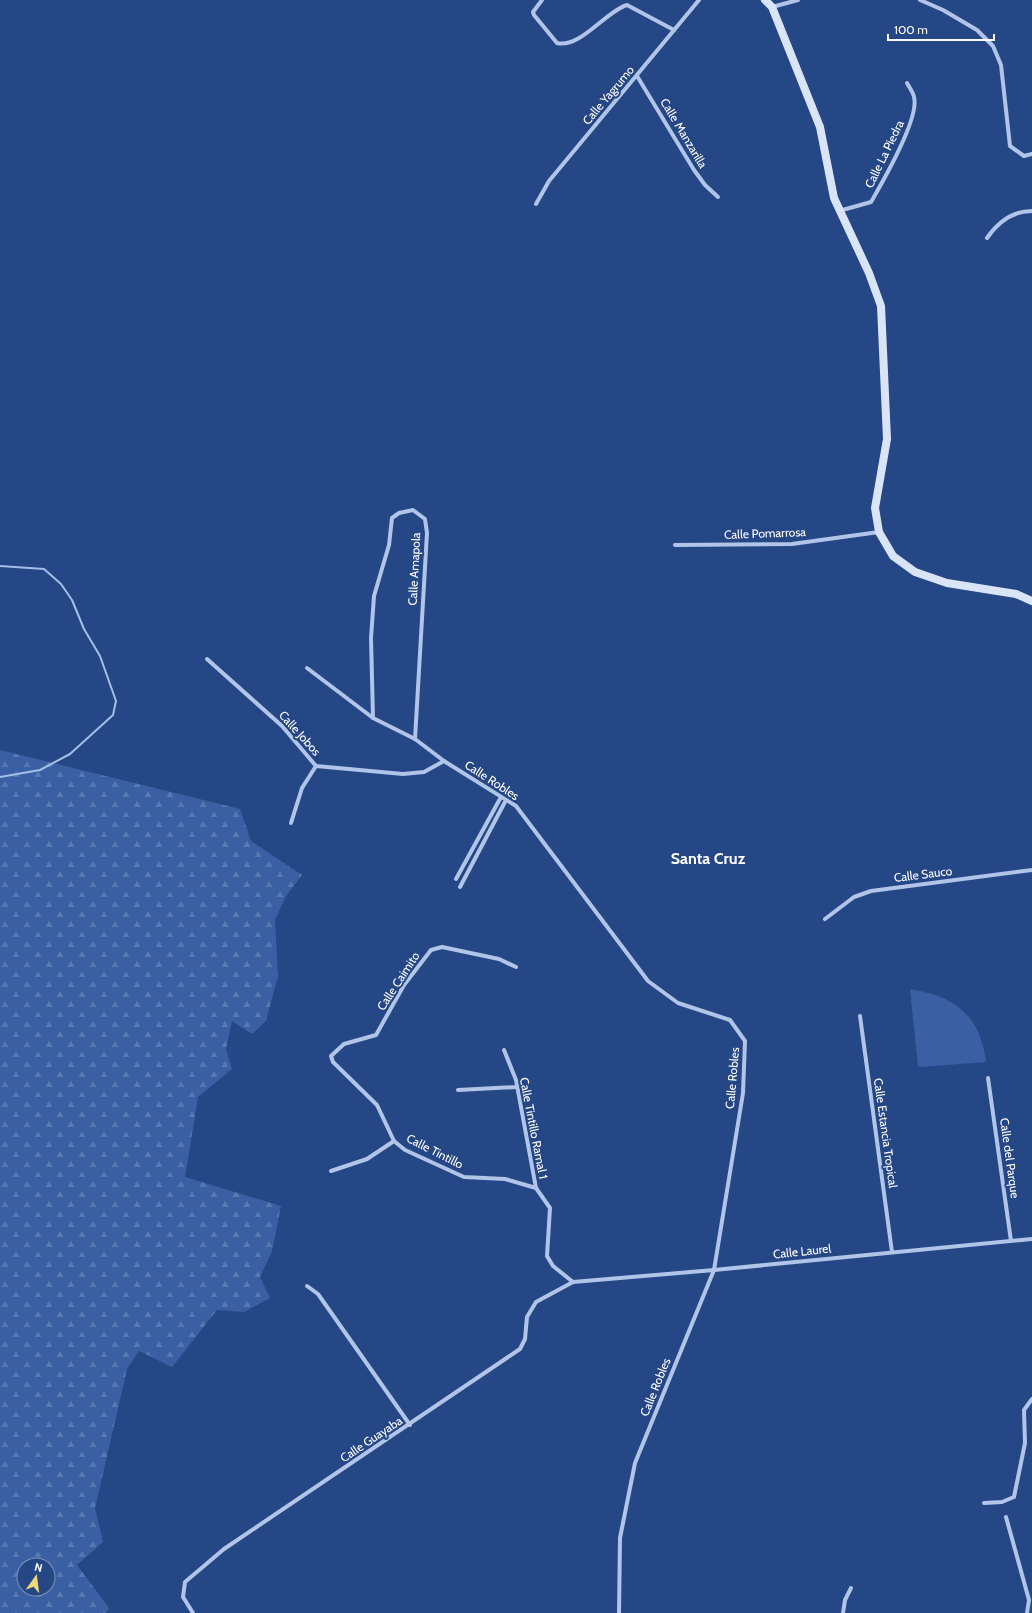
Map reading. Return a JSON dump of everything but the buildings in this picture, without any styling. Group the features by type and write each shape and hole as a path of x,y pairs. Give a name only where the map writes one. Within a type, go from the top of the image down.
{"street":[{"path":"542,0 533,12 534,15 558,43 562,45 574,41 627,5 674,30"},
{"name":"Calle Yagrumo","path":"536,204 550,181 699,0"},
{"path":"765,0 772,7 820,127 834,198 870,273 879,296 883,316 887,433 874,508 879,532 892,556 915,572 947,583 1016,594 1032,601"},
{"path":"772,7 798,0"},
{"path":"920,0 943,10 977,30 993,46 1001,65 1010,146 1024,156 1032,154"},
{"name":"Calle Manzarilla","path":"637,76 694,170 705,185 718,197"},
{"name":"Calle La Piedra","path":"839,210 870,202 883,182 912,120 914,97 907,83"},
{"path":"987,238 995,226 1008,217 1032,211"},
{"name":"Calle Amapola","path":"373,718 370,638 374,596 389,545 392,518 399,512 414,510 425,519 427,533 415,739"},
{"name":"Calle Pomarrosa","path":"675,545 792,544 879,532"},
{"name":"Calle Jobos","path":"207,659 282,726 316,766 403,774 424,772 444,762"},
{"name":"Calle Robles","path":"307,668 373,718 415,739 444,762 516,806 648,981 678,1003 730,1020 745,1041 743,1093 714,1270 635,1463 620,1538 619,1613"},
{"path":"291,823 302,788 316,766"},
{"path":"456,879 501,797"},
{"path":"460,887 506,800"},
{"name":"Calle Sauco","path":"825,919 854,896 871,891 1032,870"},
{"name":"Calle Caimito","path":"331,1056 344,1044 376,1035 404,985 431,950 442,947 499,959 516,967"},
{"name":"Calle Estancia Tropical","path":"860,1016 892,1252"},
{"name":"Calle Tintillo Ramal 1","path":"504,1050 517,1087 536,1188"},
{"name":"Calle Tintillo","path":"331,1056 333,1062 377,1105 394,1141 405,1150 464,1177 505,1179 536,1188"},
{"name":"Calle del Parque","path":"988,1078 1011,1241"},
{"path":"458,1090 517,1087"},
{"path":"331,1171 367,1159 394,1141"},
{"path":"536,1188 550,1208 547,1256 553,1266 573,1282"},
{"name":"Calle Laurel","path":"573,1282 714,1270 1032,1239"},
{"name":"Calle Guayaba","path":"193,1613 183,1597 185,1582 224,1549 410,1425 520,1349 525,1339 527,1317 536,1302 573,1282"},
{"path":"307,1286 318,1294 410,1425"},
{"path":"984,1503 1002,1502 1014,1497 1025,1443 1024,1410 1032,1399"},
{"path":"1006,1517 1029,1600 1026,1613"},
{"path":"843,1613 845,1600 851,1588"}],"green space":[{"path":"0,750 240,809 251,841 302,875 286,896 275,920 278,976 266,1021 252,1034 232,1021 226,1049 232,1069 198,1097 185,1177 281,1206 272,1251 260,1277 270,1298 244,1312 217,1310 172,1367 139,1351 127,1369 95,1508 103,1542 77,1565 109,1608 106,1613 0,1613"},
{"path":"910,989 940,997 953,1003 963,1011 971,1020 978,1032 983,1046 986,1062 918,1066"}],"waterway":[{"path":"0,566 44,569 61,584 72,600 84,629 100,656 116,701 113,715 70,754 40,770 0,777"}],"district":[{"name":"Santa Cruz","path":"708,858"}]}
